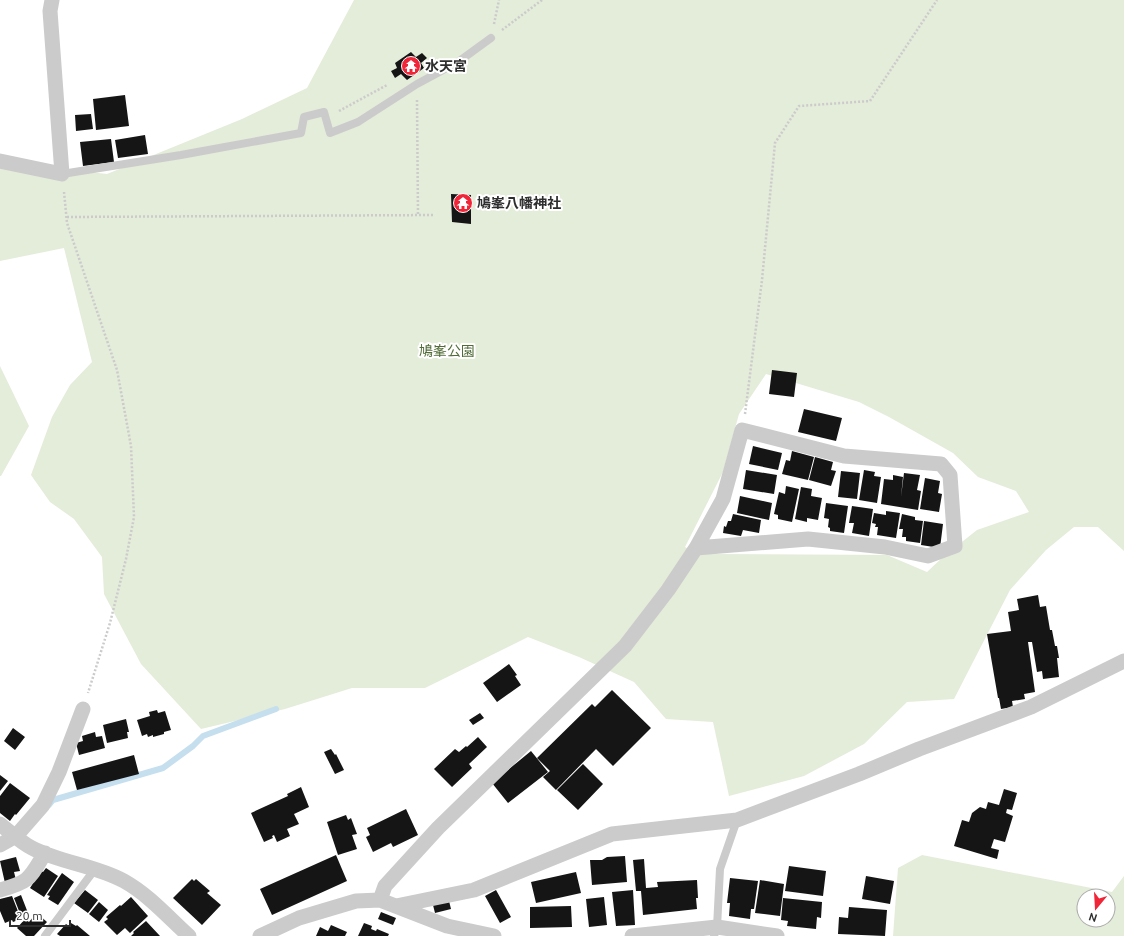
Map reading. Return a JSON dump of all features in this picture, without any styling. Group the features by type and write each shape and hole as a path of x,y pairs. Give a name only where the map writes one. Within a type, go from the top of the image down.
{"street":[{"path":"0,161 62,174 50,11 52,0"},
{"path":"380,900 385,886 438,828 625,646 668,590 696,548 723,499 742,430 844,456 941,464 950,475 954,546 928,556 885,547 808,539 696,548"},
{"path":"396,906 474,890 612,834 736,820 1031,707 1124,661"},
{"path":"0,845 16,836 43,805 59,772 83,709"},
{"path":"0,824 31,847 44,853 95,869 123,880 138,889 189,936"},
{"path":"0,890 20,885 29,878 44,853"},
{"path":"260,936 299,918 356,901 380,900 447,926 494,936"},
{"path":"632,936 716,932 777,936"}],"lane":[{"path":"62,174 181,155 301,133 304,117 324,112 330,133 358,122 416,84 458,62 491,38"},
{"path":"716,932 720,869 736,820"},
{"path":"44,936 95,869"}],"path":[{"path":"491,38 499,0"},
{"path":"491,38 542,0"},
{"path":"742,430 762,280 775,143 799,106 870,101 937,0"},
{"path":"326,118 389,83"},
{"path":"416,84 418,216"},
{"path":"62,174 67,223 118,370 131,446 134,517 126,559 110,623 83,709"},
{"path":"67,217 434,216"}],"green space":[{"name":"鳩峯公園","path":"354,0 1124,0 1124,551 1098,527 1074,527 1046,550 1010,590 954,699 907,702 864,744 804,776 729,796 713,722 666,719 634,682 579,657 528,637 425,688 352,688 285,709 201,729 141,664 104,594 102,557 74,519 50,502 31,475 52,417 70,385 92,362 64,248 0,261 0,162 107,174 242,119 307,88","holes":["766,374 859,402 953,453 978,477 1016,491 1029,512 977,530 927,572 887,555 698,554 685,547 723,472 739,414"]},
{"path":"0,366 29,426 1,476 0,476"},
{"path":"922,855 1091,888 1076,888 1076,928 1116,928 1115,888 1124,876 1124,936 893,936 898,868"}],"building":[{"path":"411,52 416,57 422,53 427,58 421,63 424,68 407,80 401,74 395,78 391,71 397,68 395,63"},
{"path":"125,95 129,126 96,130 93,99"},
{"path":"91,114 93,129 76,131 75,115"},
{"path":"145,135 148,154 118,158 115,140"},
{"path":"111,139 114,162 83,166 80,142"},
{"path":"451,194 471,195 471,224 452,222"},
{"path":"772,370 797,373 794,397 769,394"},
{"path":"804,409 842,418 836,441 798,432"},
{"path":"753,446 782,453 778,470 749,464"},
{"path":"792,451 814,457 808,480 782,474 786,460 790,461"},
{"path":"815,457 833,462 831,470 836,471 831,486 809,480"},
{"path":"746,470 777,475 774,494 743,489"},
{"path":"864,470 875,472 874,476 881,477 877,503 859,500"},
{"path":"841,471 860,473 857,499 838,497"},
{"path":"904,473 920,475 917,490 921,491 918,510 881,504 884,479 893,480 893,475 903,477 901,497"},
{"path":"925,478 940,481 938,493 942,494 939,512 920,509"},
{"path":"786,486 799,489 792,522 778,519 778,515 774,514 779,492 785,494"},
{"path":"801,487 812,489 811,496 822,498 818,520 807,518 807,522 795,519"},
{"path":"740,496 772,503 769,520 737,513"},
{"path":"826,503 848,506 844,533 830,531 830,528 828,527 829,519 824,518"},
{"path":"852,506 873,509 869,536 852,533 854,523 849,523"},
{"path":"886,511 900,513 896,538 877,535 878,527 875,527 876,524 872,523 874,513 886,515"},
{"path":"733,514 761,520 759,533 743,530 741,536 723,533 724,526 726,527 728,521 731,521"},
{"path":"902,514 915,517 915,520 923,521 920,543 906,541 906,537 902,537 903,529 899,529"},
{"path":"924,521 943,524 940,548 921,545"},
{"path":"1038,595 1040,607 1046,606 1050,630 1052,630 1055,646 1057,646 1059,658 1057,658 1059,677 1043,679 1042,671 1037,672 1032,642 1028,642 1035,692 1024,694 1025,699 1012,701 1013,707 1001,709 987,634 1011,631 1008,612 1019,610 1017,599"},
{"path":"509,664 517,675 515,676 521,685 497,702 483,683"},
{"path":"612,690 651,728 613,766 596,749 556,790 543,777 550,771 537,758 592,704 595,707"},
{"path":"157,710 158,713 165,711 171,730 153,737 153,735 148,737 147,734 142,736 137,720 150,716 149,712"},
{"path":"480,713 484,718 473,725 469,720"},
{"path":"126,719 129,732 127,732 128,738 107,743 103,725"},
{"path":"13,728 25,737 15,750 4,741"},
{"path":"95,732 96,737 102,736 105,748 79,755 76,743 83,741 82,736"},
{"path":"478,737 487,747 469,764 472,768 452,787 434,769 455,749 459,752"},
{"path":"331,749 335,755 336,754 344,770 335,774 324,752"},
{"path":"531,751 548,772 508,803 492,783"},
{"path":"134,755 139,774 77,790 72,772"},
{"path":"583,764 603,784 578,810 557,790"},
{"path":"0,775 8,781 0,791"},
{"path":"10,783 30,798 10,821 0,813 0,796"},
{"path":"301,787 309,807 294,814 299,824 287,829 290,836 277,842 274,835 272,836 273,838 264,842 251,813 288,796 287,794"},
{"path":"1004,789 1017,793 1012,810 1007,809 1006,813 1013,816 1005,842 994,839 991,848 999,850 997,859 954,846 962,820 969,822 972,813 980,807 986,809 988,802 999,805"},
{"path":"406,809 418,835 393,847 391,843 373,852 366,837 370,835 367,828"},
{"path":"346,815 348,820 351,818 357,834 352,835 357,849 338,855 327,822"},
{"path":"336,855 347,881 272,915 260,889"},
{"path":"625,856 627,882 592,885 590,860 602,860 607,857"},
{"path":"16,857 20,871 14,872 16,880 5,883 0,861"},
{"path":"644,859 646,888 658,887 657,882 697,880 697,909 643,915 641,891 636,891 633,860"},
{"path":"789,866 826,871 823,896 785,891"},
{"path":"46,868 58,876 44,897 30,888 41,871 43,872"},
{"path":"576,872 581,893 536,903 531,882"},
{"path":"62,873 74,882 58,905 48,899 50,896 47,895"},
{"path":"866,876 894,881 890,904 862,899"},
{"path":"730,878 758,881 754,909 751,909 750,919 729,916 730,903 727,903"},
{"path":"192,879 194,881 196,879 210,891 207,893 221,905 202,925 173,898"},
{"path":"760,880 784,884 780,916 755,913"},
{"path":"85,890 98,900 88,913 74,903"},
{"path":"496,890 511,917 500,923 485,896"},
{"path":"633,890 635,925 616,926 612,892"},
{"path":"21,895 28,913 21,916 14,898"},
{"path":"12,896 21,919 13,922 12,920 5,923 0,911 0,899"},
{"path":"131,897 148,916 130,933 125,928 117,935 104,922 108,919 106,917"},
{"path":"604,897 607,925 589,927 586,899"},
{"path":"783,898 822,902 821,918 817,917 816,929 787,926 788,921 781,920"},
{"path":"449,901 451,909 435,913 433,905"},
{"path":"99,902 108,910 99,922 89,914"},
{"path":"571,906 572,927 530,928 530,907"},
{"path":"849,907 887,910 885,936 838,934 839,917 848,918"},
{"path":"381,912 396,918 393,925 378,919"},
{"path":"39,915 47,922 34,936 26,936 17,928 25,919 29,922 34,916 36,918"},
{"path":"146,921 160,936 131,936 134,933 133,932"},
{"path":"71,923 76,926 77,925 90,936 60,936 57,934 66,924 69,926"},
{"path":"364,923 372,926 371,929 376,931 377,929 389,934 388,936 358,936"},
{"path":"331,925 347,932 345,936 316,936 320,927 328,931"}],"waterway":[{"path":"49,805 53,800 163,768 193,746 203,736 276,709"}],"place":[{"name":"水天宮","path":"411,66"},
{"name":"鳩峯八幡神社","path":"463,203"}]}
